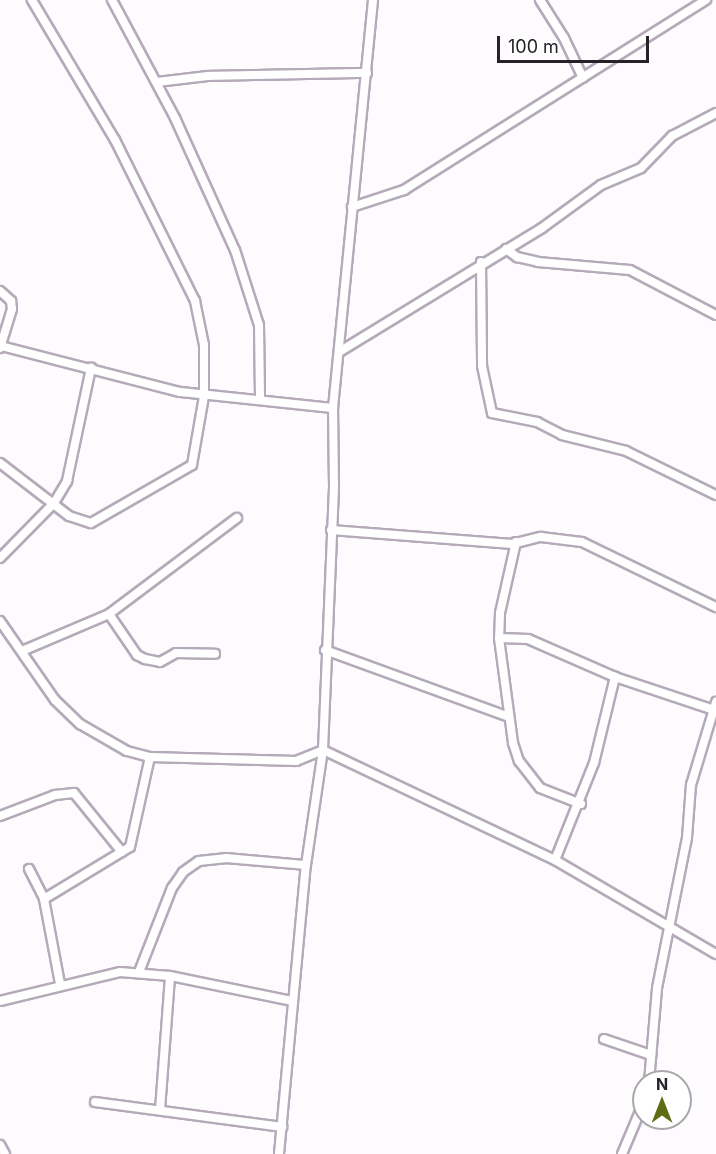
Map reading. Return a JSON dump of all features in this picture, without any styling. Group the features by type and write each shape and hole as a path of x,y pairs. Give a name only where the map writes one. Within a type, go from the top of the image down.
{"street":[{"path":"0,463 82,523 91,524 192,465 204,396 204,345 191,292 116,140 32,0"},
{"path":"112,0 157,82 214,202 254,303 259,325 260,399"},
{"path":"279,1154 306,865 323,750 325,650 332,530 333,408 373,0"},
{"path":"540,0 564,38 583,78"},
{"path":"352,207 404,190 706,0"},
{"path":"157,82 208,76 367,74"},
{"path":"339,352 481,262 506,249 601,185 641,168 672,136 716,113"},
{"path":"506,249 517,256 538,262 630,270 716,315"},
{"path":"481,262 482,366 492,413 537,422 562,435 626,451 716,495"},
{"path":"0,291 11,301 12,309 1,347 204,396 260,399 333,408"},
{"path":"0,558 54,503 71,468 91,368"},
{"path":"22,651 109,614 237,518"},
{"path":"332,530 516,542 541,537 582,542 716,607"},
{"path":"516,542 500,613 499,638 509,717 519,761 531,779 548,793 580,804"},
{"path":"109,614 137,655 145,659 160,662 176,653 215,654"},
{"path":"0,621 55,700 80,724 127,751 150,757 296,761 323,750 555,860 670,925 716,954"},
{"path":"499,638 528,639 615,677 715,706 691,785 687,838 657,988 650,1070"},
{"path":"325,650 509,717"},
{"path":"555,860 580,804 615,677"},
{"path":"44,899 122,852 134,837 150,757"},
{"path":"0,816 54,795 74,793 122,852"},
{"path":"139,972 172,888 183,872 199,861 227,858 306,865"},
{"path":"29,868 44,899 60,984"},
{"path":"0,1001 60,984 139,972 170,976 292,1001"},
{"path":"160,1110 170,976"},
{"path":"604,1039 651,1055"},
{"path":"96,1102 282,1127"},
{"path":"622,1154 632,1130"},
{"path":"0,1144 5,1154"}]}
